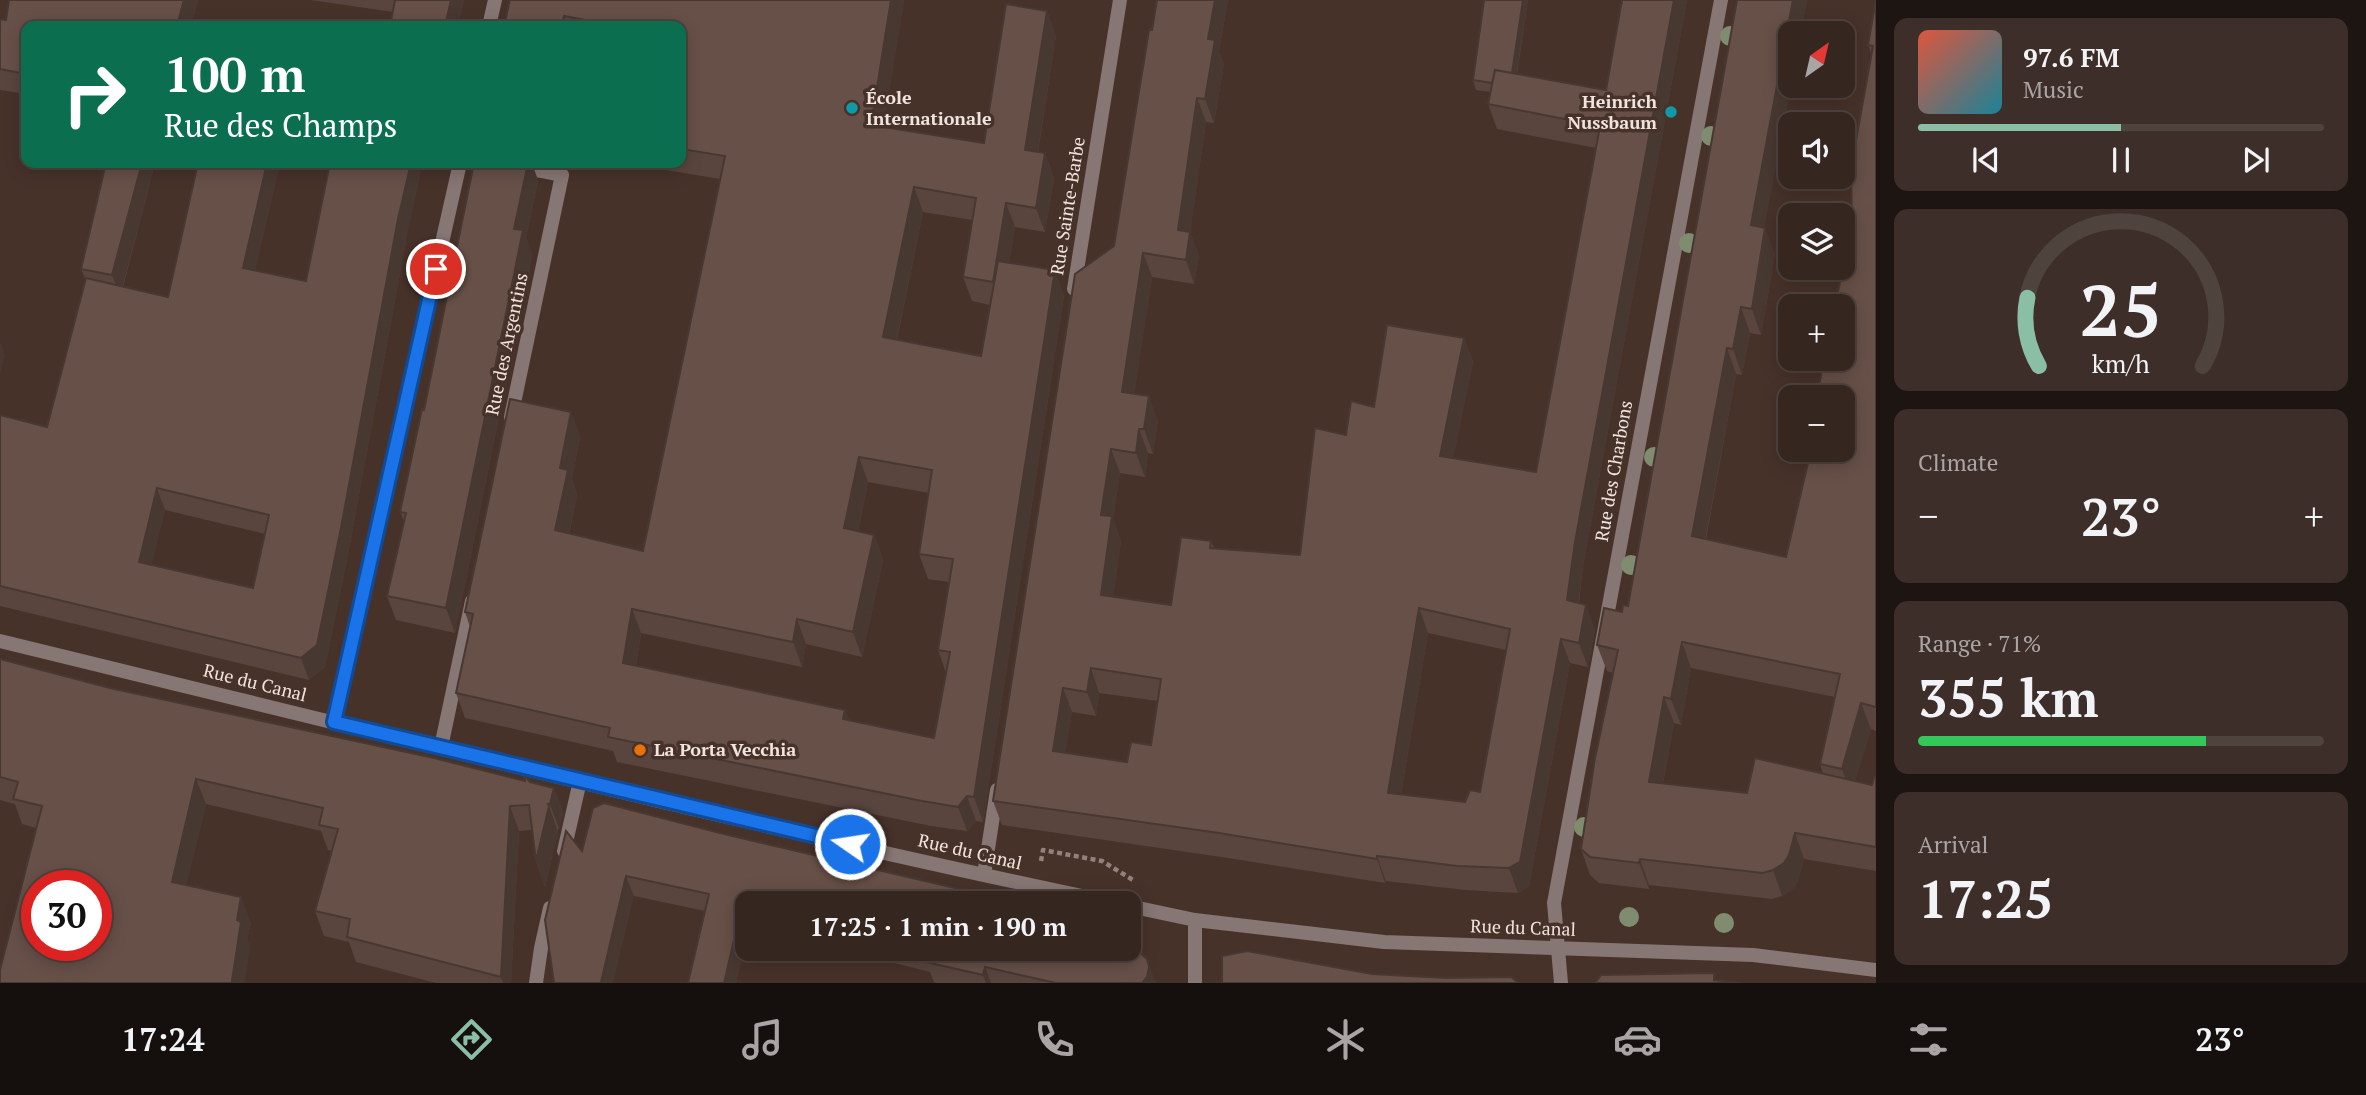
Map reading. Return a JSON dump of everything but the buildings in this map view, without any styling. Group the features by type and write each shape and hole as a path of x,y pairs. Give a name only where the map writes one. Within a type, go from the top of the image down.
{"street":[{"path":"490,21 495,0"},
{"name":"Rue Sainte-Barbe","path":"1073,301 1120,0"},
{"name":"Rue des Charbons","path":"1561,983 1554,903 1721,0"},
{"path":"334,722 459,168"},
{"name":"Rue des Argentins","path":"509,429 562,175 526,168"},
{"path":"441,747 475,588"},
{"name":"Rue du Canal","path":"0,641 580,781 1059,891"},
{"path":"984,875 999,779"},
{"path":"559,871 580,781"},
{"path":"536,983 553,897"},
{"name":"Rue du Canal","path":"1141,909 1195,920 1384,943 1753,955 1876,970"},
{"path":"1195,920 1195,983"}],"place":[{"name":"École Internationale","path":"852,108"},
{"name":"Heinrich Nussbaum","path":"1671,112"},
{"name":"La Porta Vecchia","path":"640,750"}],"route":[{"path":"436,269 334,722 850,844"}]}
